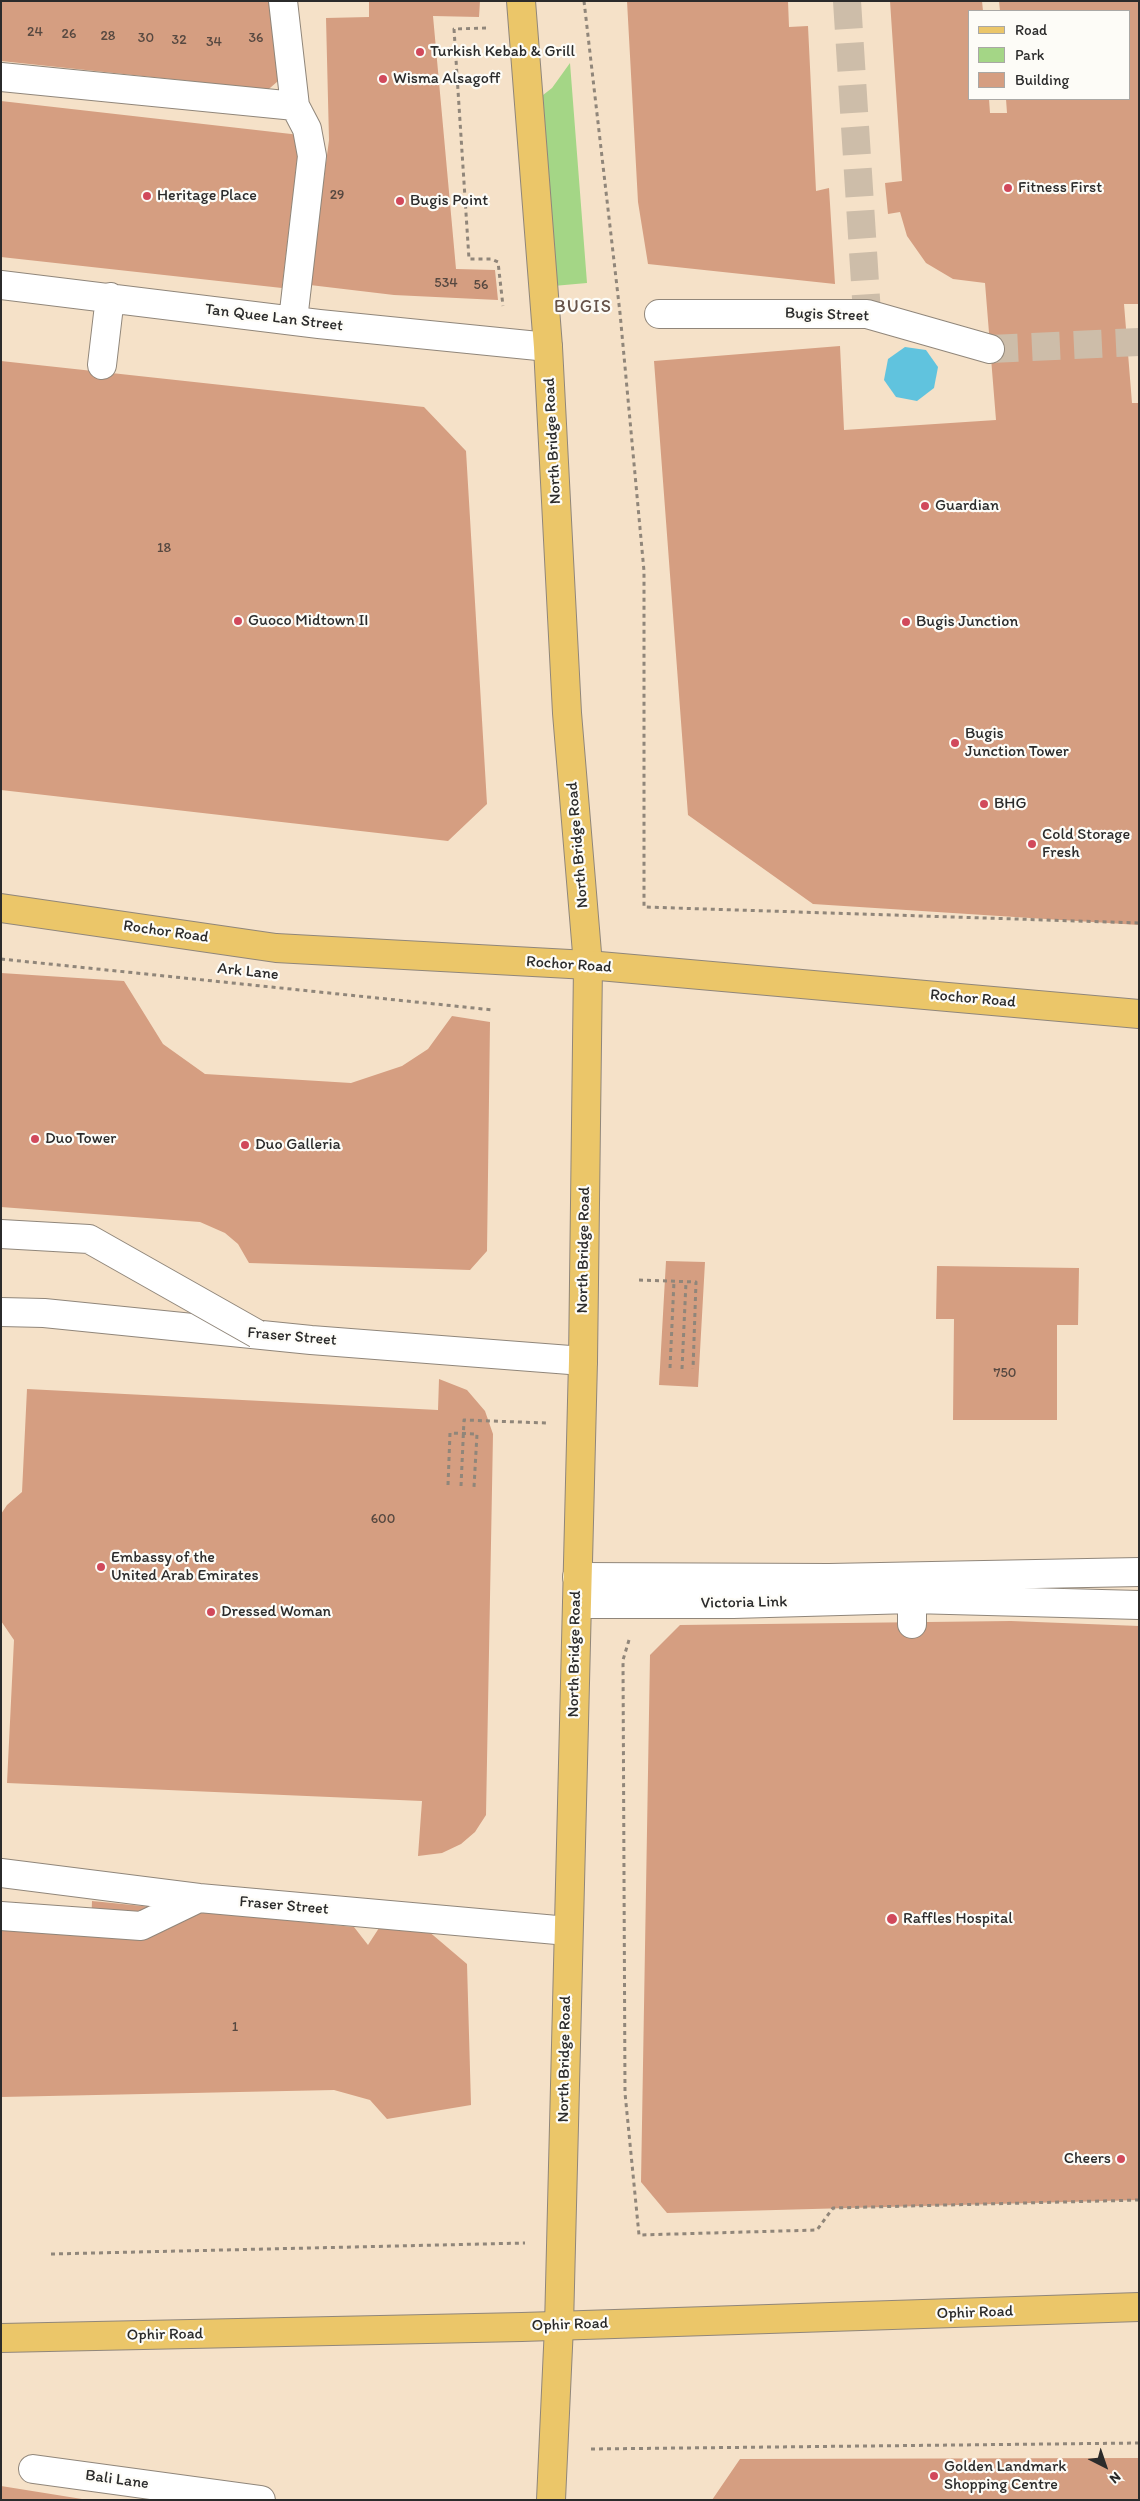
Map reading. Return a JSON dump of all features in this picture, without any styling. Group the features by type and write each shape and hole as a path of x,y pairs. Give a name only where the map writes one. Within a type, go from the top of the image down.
{"main road":[{"name":"North Bridge Road","path":"521,1 548,347 567,713 588,965 583,1361 559,2326 551,2500"},
{"name":"Rochor Road","path":"1,908 276,948 588,965 1139,1014"},
{"name":"Ophir Road","path":"1,2338 559,2326 1139,2307"}],"street":[{"path":"283,1 296,106 307,129 312,156 292,320"},
{"path":"1,77 296,106"},
{"name":"Tan Quee Lan Street","path":"1,285 292,320 548,347"},
{"path":"102,365 110,298"},
{"name":"Bugis Street","path":"659,314 867,314 990,349"},
{"path":"1,1234 88,1239 256,1334"},
{"name":"Fraser Street","path":"1,1312 44,1313 256,1334 583,1361"},
{"name":"Victoria Link","path":"912,1600 1139,1572"},
{"name":"Victoria Link","path":"577,1577 733,1591 912,1600 1138,1606"},
{"name":"Victoria Link","path":"577,1604 733,1591"},
{"name":"Fraser Street","path":"1,1874 188,1904 568,1931"},
{"path":"1,1916 141,1926 188,1904"},
{"name":"Bali Lane","path":"33,2469 260,2500"}],"path":[{"path":"584,1 620,313 644,570 644,907 1139,923"},
{"path":"486,19 487,28 454,28 469,259 491,259 498,262 504,309"},
{"name":"Ark Lane","path":"1,959 493,1010"},
{"path":"640,1280 696,1282 693,1369"},
{"path":"670,1368 674,1281"},
{"path":"682,1369 686,1282"},
{"path":"461,1486 464,1420 554,1424"},
{"path":"448,1486 450,1433 477,1434 474,1487"},
{"path":"631,1633 623,1660 625,2093 639,2235 817,2230 833,2208 1139,2200"},
{"path":"51,2254 525,2243"}],"green space":[{"path":"570,63 587,283 542,287 529,106 552,88"}],"water":[{"path":"905,347 926,350 938,367 934,388 917,401 896,397 884,380 888,359"}],"building":[{"path":"1,1 276,1 285,75 263,94 227,85 1,61"},
{"path":"369,1 480,1 479,17 433,16 456,269 495,270 498,300 394,295 310,285 329,140 326,18 369,17"},
{"path":"627,1 788,1 789,27 808,26 816,191 829,188 835,284 648,264 638,202"},
{"name":"Bugis Junction","path":"890,1 982,1 983,10 968,10 968,100 989,100 990,113 1007,113 1006,100 1130,100 1130,10 1000,10 999,1 1139,1 1139,304 1124,304 1132,403 1139,403 1139,925 813,904 688,815 654,361 840,346 844,430 996,420 985,283 953,279 926,263 907,236 900,212 888,214 885,183 902,181"},
{"name":"Heritage Place","path":"1,101 300,135 282,288 1,257"},
{"name":"Guoco Midtown II","path":"1,361 424,407 466,451 487,804 448,841 1,790"},
{"name":"Duo Galleria","path":"1,973 124,981 163,1044 205,1074 351,1083 402,1066 428,1049 452,1016 490,1022 487,1251 470,1270 249,1263 238,1244 225,1233 200,1222 1,1207"},
{"path":"666,1261 705,1262 698,1387 659,1385"},
{"path":"937,1266 1079,1268 1078,1325 1057,1325 1057,1420 953,1420 954,1319 936,1319"},
{"path":"439,1379 467,1390 485,1411 493,1434 486,1815 475,1832 461,1844 442,1853 418,1856 422,1801 7,1783 14,1640 1,1621 1,1514 7,1505 22,1492 27,1389 438,1410"},
{"name":"Raffles Hospital","path":"1011,1621 1139,1626 1139,2200 667,2213 641,2182 650,1655 680,1625"},
{"path":"92,1901 354,1927 368,1945 379,1928 401,1924 427,1930 467,1964 471,2105 387,2119 370,2100 334,2090 1,2097 1,1925 91,1929"},
{"name":"Golden Landmark Shopping Centre","path":"1139,2458 1139,2500 712,2500 740,2459"},
{"path":"1,2486 82,2499 82,2500 1,2500"}],"tunnel":[{"path":"847,1 867,314"},
{"path":"990,349 1139,342"}],"place":[{"name":"Turkish Kebab & Grill","path":"420,52"},
{"name":"Wisma Alsagoff","path":"383,79"},
{"name":"Fitness First","path":"1008,188"},
{"name":"Heritage Place","path":"147,196"},
{"name":"Bugis Point","path":"400,201"},
{"name":"Guardian","path":"925,506"},
{"name":"Guoco Midtown II","path":"238,621"},
{"name":"Bugis Junction","path":"906,622"},
{"name":"Bugis Junction Tower","path":"955,743"},
{"name":"BHG","path":"984,804"},
{"name":"Cold Storage Fresh","path":"1032,844"},
{"name":"Duo Tower","path":"35,1139"},
{"name":"Duo Galleria","path":"245,1145"},
{"name":"Embassy of the United Arab Emirates","path":"101,1567"},
{"name":"Dressed Woman","path":"211,1612"},
{"name":"Raffles Hospital","path":"892,1919"},
{"name":"Cheers","path":"1121,2159"},
{"name":"Golden Landmark Shopping Centre","path":"934,2476"}],"district":[{"name":"BUGIS","path":"583,307"}]}
